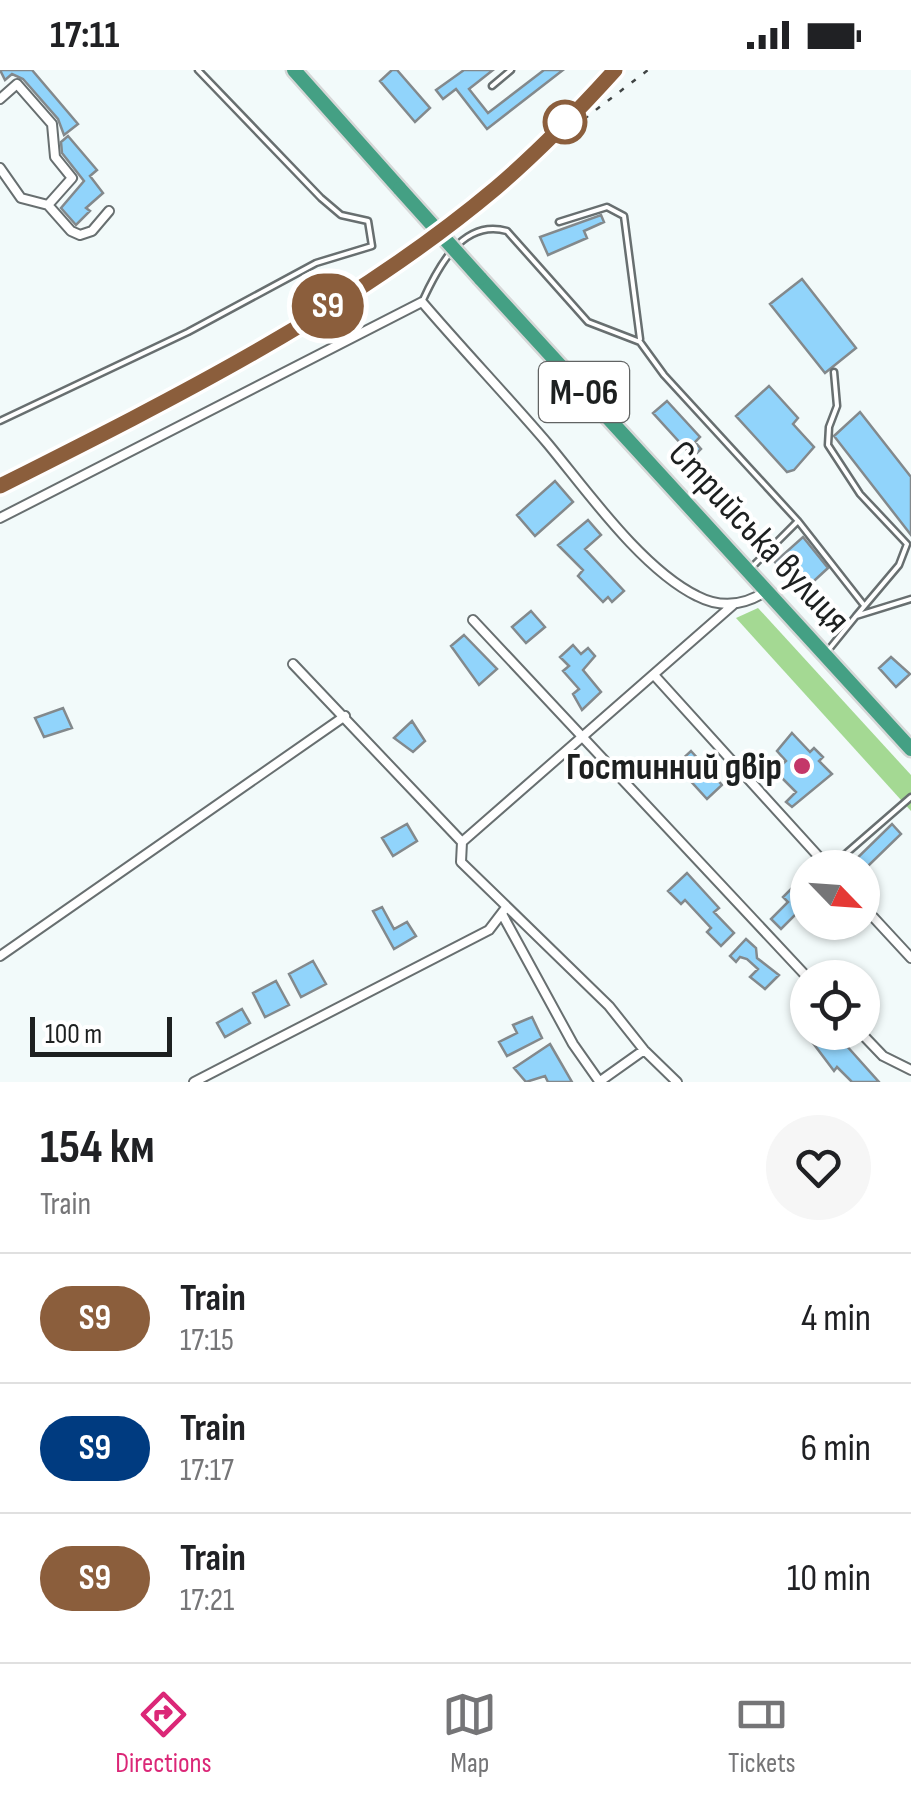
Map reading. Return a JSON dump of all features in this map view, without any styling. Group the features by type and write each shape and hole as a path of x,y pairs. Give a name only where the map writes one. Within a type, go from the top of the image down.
{"highway":[{"name":"Стрийська вулиця","path":"294,70 911,749"}],"street":[{"path":"0,99 17,84 52,124 55,157 72,178 48,205"},
{"path":"0,168 21,198 48,205 71,231 80,235 92,230 109,211"},
{"path":"0,518 422,302 617,529 696,596 734,604 752,601 768,590"},
{"path":"677,1082 644,1050 609,1006 503,912 460,862 462,842 734,604"},
{"path":"474,620 791,960"},
{"path":"293,664 462,842"},
{"path":"654,675 812,850"},
{"path":"0,956 345,716"},
{"path":"503,912 573,1044 599,1082 644,1050"},
{"path":"194,1082 489,930 503,912"},
{"path":"880,924 911,958"},
{"path":"877,1050 911,1070"}],"lane":[{"path":"0,421 188,332 316,263 372,246 368,221 341,215 321,198 198,70"},
{"path":"492,86 511,70"},
{"path":"559,222 607,207 624,216 640,342 664,375 798,521 863,604"},
{"path":"422,302 441,260 468,237 500,228 514,236 588,322 640,342"},
{"path":"826,655 863,604 899,566 907,544 860,494 828,445 829,427 837,406 834,372"},
{"path":"749,570 798,521"},
{"path":"856,616 911,600"},
{"path":"851,850 911,797"}],"green space":[{"path":"758,608 911,775 911,811 736,618"}],"building":[{"path":"0,70 32,70 78,124 64,135 58,119 23,79 12,74 5,80"},
{"path":"397,70 430,108 415,122 380,81"},
{"path":"464,70 493,70 469,89 488,113 544,70 563,70 487,129 456,89 443,99 436,90"},
{"path":"68,136 97,170 90,176 103,193 86,208 90,211 76,225 61,208 84,181 62,153 61,142"},
{"path":"601,215 604,222 584,231 587,238 548,255 540,237"},
{"path":"802,279 856,348 825,373 770,304"},
{"path":"769,386 798,418 793,424 814,447 794,470 787,472 736,416"},
{"path":"667,401 700,437 695,442 701,449 693,457 653,413"},
{"path":"860,412 911,477 911,535 834,436"},
{"path":"555,481 573,502 535,536 517,515"},
{"path":"588,520 601,535 585,549 624,591 612,602 608,597 603,602 578,576 583,570 558,545"},
{"path":"803,537 828,568 802,592 775,562"},
{"path":"531,611 545,627 526,643 512,627"},
{"path":"464,635 497,669 479,685 451,646"},
{"path":"573,645 581,654 588,648 595,656 583,670 601,692 582,710 573,694 579,689 563,671 569,666 560,657"},
{"path":"891,657 910,674 896,687 879,668"},
{"path":"63,708 72,728 44,737 35,718"},
{"path":"412,721 425,741 413,752 394,738"},
{"name":"Гостинний двір","path":"792,733 810,752 814,748 823,757 819,761 832,774 792,807 786,802 796,792 775,771 786,761 777,751"},
{"path":"691,751 722,785 707,799 676,765"},
{"path":"407,824 417,841 393,856 382,838"},
{"path":"892,824 901,834 880,854 880,850 865,850"},
{"path":"687,873 719,908 714,912 734,933 721,946 707,932 711,928 685,900 681,904 668,891"},
{"path":"790,890 790,920 781,929 771,919 788,902 783,897"},
{"path":"382,907 394,929 407,922 416,936 394,949 373,911"},
{"path":"746,939 756,948 757,958 779,975 765,989 750,977 758,969 747,959 740,957 736,962 730,956"},
{"path":"313,961 326,984 301,997 289,974"},
{"path":"276,981 289,1005 265,1017 253,993"},
{"path":"242,1009 250,1023 225,1037 217,1023"},
{"path":"532,1017 542,1038 507,1056 499,1042 517,1033 513,1025"},
{"path":"550,1044 572,1082 548,1082 545,1076 526,1082 514,1068"},
{"path":"818,1050 850,1050 879,1082 852,1082 837,1067 834,1071"}],"railway":[{"path":"0,486 193,387 381,274 496,188 615,70"},
{"path":"584,119 648,70"}],"train":[{"name":"S9","path":"0,486 282,334 379,276 497,187 615,70"}],"place":[{"name":"Гостинний двір","path":"802,766"}]}
